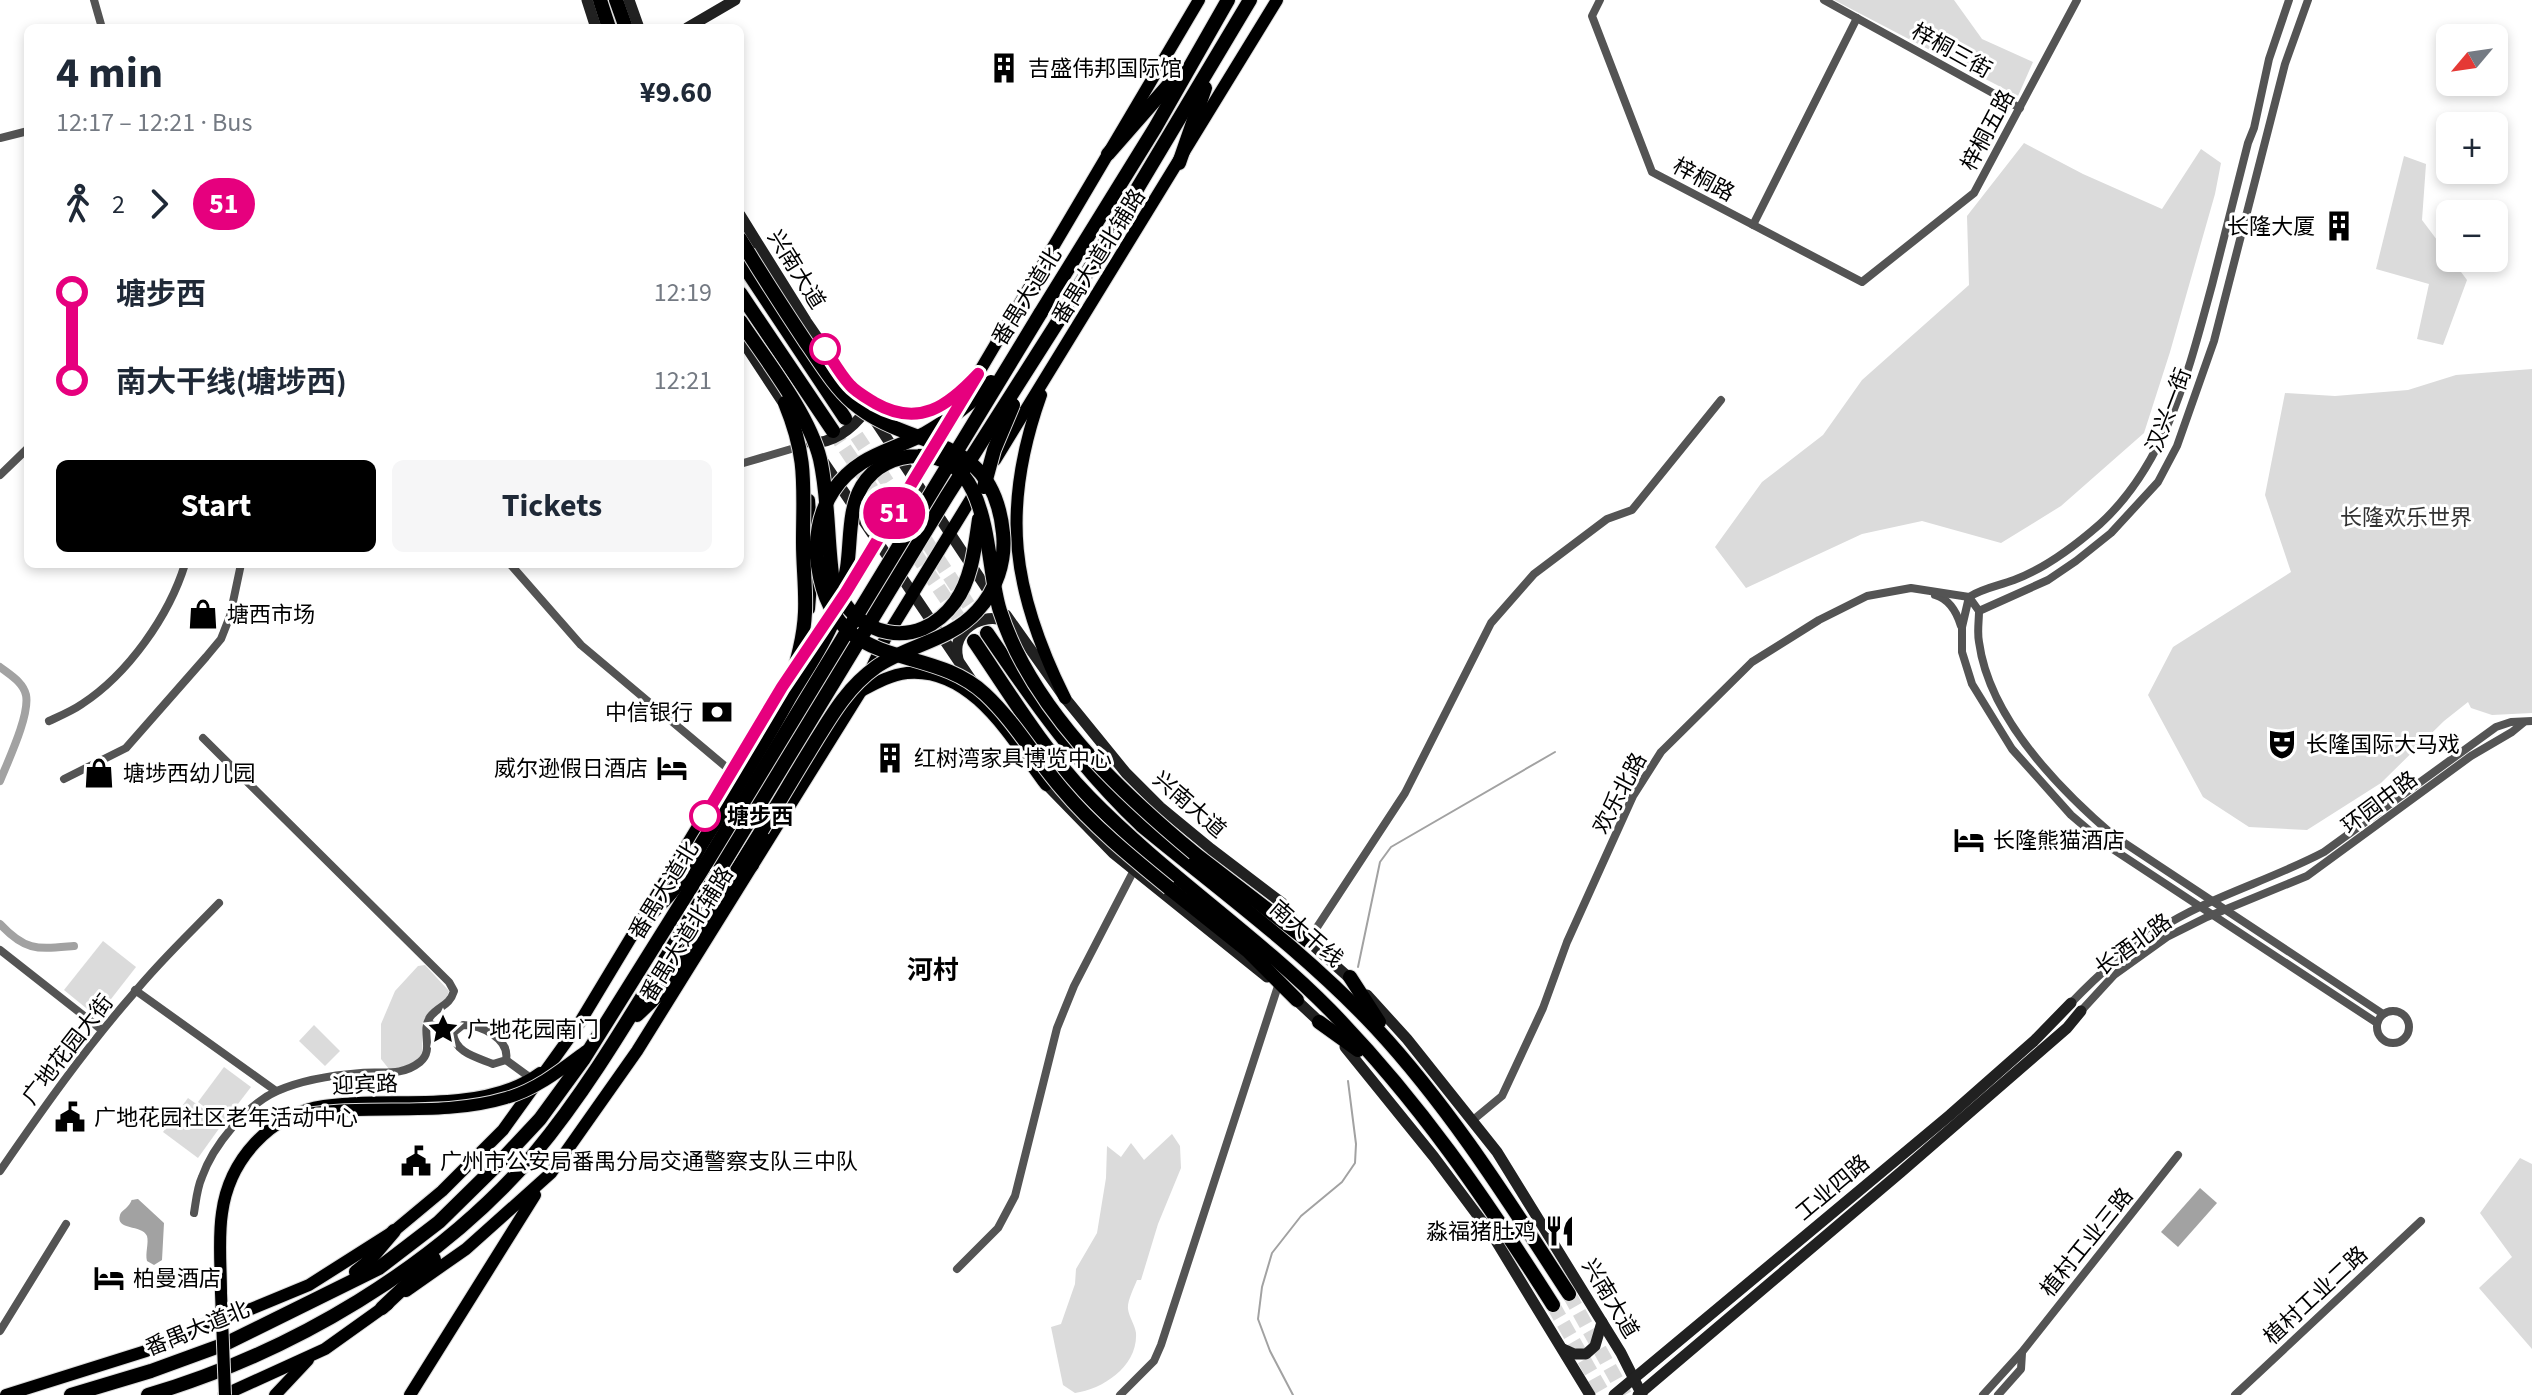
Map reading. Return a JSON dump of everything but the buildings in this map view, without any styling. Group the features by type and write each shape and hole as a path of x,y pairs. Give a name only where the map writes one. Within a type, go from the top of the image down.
{"highway":[{"path":"600,0 608,24"},
{"path":"616,0 625,24"},
{"name":"番禺大道北","path":"71,1395 225,1344 379,1268 460,1202 540,1119 592,1046 705,865 1155,128 1226,3"},
{"name":"番禺大道北","path":"148,1395 234,1363 349,1307 441,1244 484,1206 556,1126 666,958 954,484 1057,323 1249,3"},
{"path":"1108,154 1200,48"},
{"path":"1179,163 1215,58"},
{"path":"619,1032 658,995 836,708 855,685 883,663 966,622 992,590 999,574 1004,540 996,500 989,485 973,466 952,450 884,422 852,402 821,365 744,252"},
{"path":"744,253 845,418"},
{"path":"744,299 833,431"},
{"path":"745,336 797,408 819,456 825,484 830,564 838,594 853,616 891,633 908,632 929,625 957,600 973,555 994,450 1029,367"},
{"path":"745,336 790,414 804,471 803,632 793,676 776,722"},
{"path":"1011,361 956,414 923,434 870,456 840,481 825,506 818,531 816,557 826,598 842,623 867,644 960,676 986,694 1088,817 1169,888 1248,951 1297,1000"},
{"path":"638,926 670,894 776,722 832,622 846,576 854,509 864,483 876,470 892,460 915,455 942,460 959,471 974,490 984,522 999,609 1012,643 1052,708 1101,768 1142,808 1194,853 1308,941"},
{"name":"南大干线","path":"1553,1305 1468,1174 1383,1068 1288,969 1174,875 1088,795 1031,725 981,637 1117,803 1308,962 1401,1056 1483,1162 1569,1294"},
{"path":"727,886 752,865"},
{"path":"1350,977 1401,1056"},
{"path":"1319,1022 1383,1068"},
{"path":"382,1308 452,1242 484,1206"},
{"path":"328,1293 366,1264 394,1231"}],"main road":[{"path":"587,0 595,24"},
{"path":"629,0 638,24"},
{"path":"694,24 735,0"},
{"path":"1108,154 1199,0"},
{"path":"1179,163 1277,0"},
{"name":"番禺大道北铺路","path":"782,687 846,592 1108,154"},
{"name":"番禺大道北铺路","path":"1050,370 1179,163"},
{"name":"兴南大道","path":"744,221 806,321 949,534 1097,740 1134,781 1211,849 1282,903 1308,941 1350,977 1407,1039 1497,1152 1602,1322 1640,1394"},
{"path":"745,336 804,445 877,541 1046,785"},
{"path":"1050,370 1025,447 1017,496 1016,529 1028,612 1046,660 1065,698"},
{"name":"番禺大道北辅路","path":"224,1395 325,1349 466,1249 551,1173 637,1051 861,691 885,639 1050,370"},
{"path":"851,387 887,409 911,414 942,406 978,374"},
{"path":"804,445 821,443 840,435 855,424 867,409"},
{"path":"782,687 806,621 812,594 812,537 804,445"},
{"path":"958,661 956,645 967,627 992,617 1012,624"},
{"path":"861,691 888,677 905,673 927,673 955,683 987,709 1046,785 1113,853 1297,1000 1356,1058 1493,1236 1590,1395"},
{"name":"番禺大道北辅路","path":"6,1395 146,1351 212,1321 309,1285 394,1231 442,1191 503,1130 577,1027 782,687"},
{"name":"工业四路","path":"1614,1395 2076,1007"},
{"name":"工业四路","path":"1640,1394 2067,1028 2076,1007"},
{"path":"291,1117 351,1109 455,1109 509,1098 549,1078 592,1046"},
{"name":"迎宾路","path":"224,1395 221,1215 225,1194 243,1155 267,1132 291,1117 323,1106 468,1099 505,1090 532,1079 548,1066"},
{"path":"410,1395 526,1207 551,1173"},
{"path":"1563,1349 1574,1354 1586,1354 1595,1346 1602,1322"},
{"path":"275,1395 303,1363 325,1349"}],"street":[{"path":"94,0 101,24"},
{"name":"梓桐路","path":"1600,0 1592,16 1652,172 1862,282"},
{"name":"梓桐三街","path":"1824,0 2020,108"},
{"name":"梓桐五路","path":"1862,282 1974,193 2077,0"},
{"name":"汉兴一街","path":"1969,597 1979,590 2033,571 2088,533 2123,499 2153,455 2197,340 2254,128 2269,59 2289,0"},
{"name":"汉兴一街","path":"1979,611 2048,580 2076,561 2111,533 2158,482 2177,446 2214,341 2285,64 2308,0"},
{"path":"1753,225 1857,18"},
{"path":"0,138 24,132"},
{"path":"1308,941 1405,793 1491,623 1534,574 1607,519 1632,510 1721,400"},
{"path":"744,463 804,445"},
{"path":"0,475 24,452"},
{"path":"49,721 81,705 107,685 147,640 178,587 184,568"},
{"path":"64,779 126,748 206,657 221,639 230,616 240,568"},
{"path":"514,568 581,645 732,772"},
{"path":"1911,588 1969,597 1979,611 1979,641 1991,686 2023,741 2080,807 2114,836 2383,1014"},
{"path":"1911,588 1941,597 1958,616 1962,627"},
{"name":"欢乐北路","path":"1473,1120 1502,1096 1633,796 1661,752 1752,662 1819,620 1867,596 1911,588"},
{"path":"1969,597 1962,627 1962,652 1972,684 2012,749 2071,815 2105,844 2377,1023"},
{"name":"环园中路","path":"2200,907 2324,852 2496,727 2511,722 2528,722"},
{"name":"环园中路","path":"2212,915 2307,876 2471,756 2528,722"},
{"path":"194,1213 201,1178 216,1148 236,1124 276,1091 304,1082 362,1073 404,1071 422,1060 427,1053 428,1023 451,1001 454,991 449,982 203,738"},
{"path":"957,1269 998,1228 1015,1196 1057,1028 1074,986 1134,870"},
{"name":"广地花园大街","path":"0,1171 102,1030 135,990 219,903"},
{"name":"长酒北路","path":"2076,1007 2105,970 2134,946 2156,930 2200,907"},
{"name":"长酒北路","path":"2076,1007 2167,937 2212,915"},
{"path":"0,950 102,1030"},
{"path":"1120,1395 1154,1361 1161,1345 1278,986"},
{"path":"135,990 276,1091"},
{"path":"2393,1010 2403,1014 2409,1024 2407,1034 2400,1042 2389,1043 2377,1033 2377,1023 2383,1014 2393,1010"},
{"path":"428,1023 453,1033"},
{"path":"453,1033 463,1025 470,1025 500,1039 508,1052 506,1060"},
{"path":"453,1033 454,1041 461,1050 493,1064 506,1060"},
{"path":"506,1060 532,1079"},
{"name":"植村工业三路","path":"1983,1395 2022,1352 2178,1155"},
{"name":"植村工业二路","path":"2235,1395 2421,1221"},
{"path":"0,1331 66,1224"},
{"path":"1732,1296 1741,1308"},
{"name":"植村工业三路","path":"1998,1395 2021,1369 2022,1352"}],"green space":[{"path":"1834,0 1954,0 1982,39 2033,62 2018,96"},
{"path":"2024,143 2083,174 2162,209 2201,149 2221,163 2170,352 2144,433 2061,506 2001,543 1922,521 1862,534 1746,588 1715,547 1762,482 1823,435 1862,380 1969,285 1967,216"},
{"path":"2404,156 2426,164 2422,220 2436,239 2436,272 2461,272 2467,280 2443,345 2417,339 2429,284 2376,269"},
{"name":"长隆欢乐世界","path":"2532,369 2532,713 2492,715 2471,708 2468,702 2444,721 2381,783 2307,830 2249,827 2203,797 2148,695 2173,647 2291,572 2265,495 2285,393 2335,396 2408,390 2456,375"},
{"path":"103,941 136,967 97,1017 64,990"},
{"path":"425,965 449,991 448,995 423,1023 421,1056 416,1062 389,1069 381,1059 381,1024 395,991 418,966"},
{"path":"314,1025 340,1051 325,1066 299,1041"},
{"path":"224,1067 251,1087 224,1122 198,1102"},
{"path":"188,1098 223,1123 198,1158 163,1132"},
{"path":"1172,1134 1180,1146 1181,1168 1158,1224 1141,1280 1137,1280 1129,1302 1136,1333 1131,1356 1107,1381 1075,1393 1063,1385 1051,1327 1061,1324 1075,1284 1076,1269 1097,1233 1106,1178 1107,1146 1121,1157 1131,1143 1144,1160"},
{"path":"2520,1158 2532,1164 2532,1349 2479,1288 2512,1257 2480,1213"}],"shaded area":[{"path":"2200,1188 2217,1203 2178,1247 2161,1232"},
{"path":"138,1199 164,1223 162,1260 154,1265 147,1261 147,1236 144,1232 125,1226 120,1220 132,1200"}],"waterway":[{"path":"0,667 16,679 26,695 25,714 18,738 0,781"},
{"path":"1358,967 1380,862 1391,847 1555,752"},
{"path":"0,924 17,940 33,947 74,946"},
{"path":"1293,1395 1270,1351 1258,1319 1262,1287 1272,1253 1301,1216 1342,1182 1355,1163 1356,1144 1348,1081"}],"tunnel":[{"path":"845,418 987,633"},
{"path":"833,431 969,633"},
{"path":"1569,1294 1625,1395"},
{"path":"1553,1305 1604,1395"}],"bus line":[{"name":"51","path":"705,816 978,374 942,406 904,414 877,404 851,387 825,349"}],"place":[{"name":"吉盛伟邦国际馆","path":"1004,68"},
{"name":"长隆大厦","path":"2339,226"},
{"name":"塘西市场","path":"203,614"},
{"name":"中信银行","path":"717,712"},
{"name":"长隆国际大马戏","path":"2282,744"},
{"name":"红树湾家具博览中心","path":"890,758"},
{"name":"威尔逊假日酒店","path":"672,768"},
{"name":"塘埗西幼儿园","path":"99,773"},
{"name":"塘步西","path":"705,816"},
{"name":"长隆熊猫酒店","path":"1969,840"},
{"name":"广地花园南门","path":"443,1029"},
{"name":"广地花园社区老年活动中心","path":"70,1117"},
{"name":"广州市公安局番禺分局交通警察支队三中队","path":"416,1161"},
{"name":"淼福猪肚鸡","path":"1560,1231"},
{"name":"柏曼酒店","path":"109,1278"}],"district":[{"name":"河村","path":"933,970"}]}
